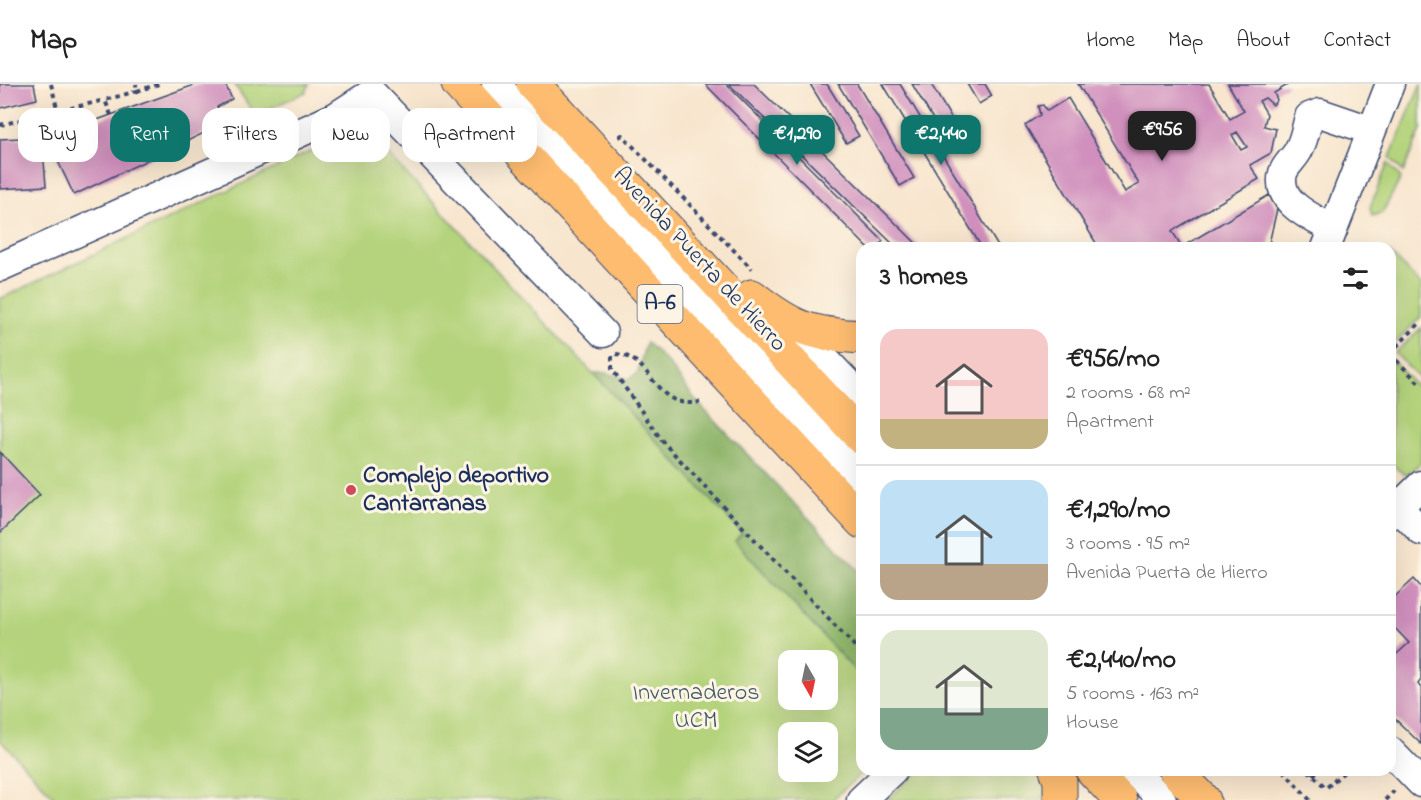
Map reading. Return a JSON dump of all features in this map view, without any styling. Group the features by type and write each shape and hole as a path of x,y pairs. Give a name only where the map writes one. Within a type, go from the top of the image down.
{"highway":[{"name":"A-6","path":"458,84 856,516"},
{"name":"Avenida Puerta de Hierro","path":"533,84 715,276 856,431"},
{"path":"715,276 742,288 791,324 812,332 856,336"},
{"path":"824,481 856,540"},
{"path":"1058,776 1060,800"},
{"path":"1098,776 1120,800"},
{"path":"1181,776 1204,800"}],"street":[{"path":"496,84 856,472"},
{"path":"1370,130 1320,113 1309,117 1299,150 1284,172 1282,183 1288,198 1329,238 1390,84"},
{"path":"0,267 335,117 372,93 607,344"},
{"path":"791,324 856,392"},
{"path":"1396,505 1421,484"},
{"path":"1396,511 1421,531"},
{"path":"1396,757 1421,783"},
{"path":"861,800 886,776"},
{"path":"1139,776 1161,800"}],"path":[{"path":"51,84 57,108"},
{"path":"136,84 138,91"},
{"path":"74,108 159,84"},
{"path":"105,100 110,112"},
{"path":"0,126 18,122"},
{"path":"610,130 617,138 622,135 753,270"},
{"path":"1396,347 1421,322"},
{"path":"607,344 637,360 669,398 686,405 700,402"},
{"path":"607,344 612,369 663,442 856,648"},
{"path":"1396,359 1421,385"},
{"path":"1290,776 1310,800"},
{"path":"1314,776 1326,788 1339,776"}],"green space":[{"path":"234,84 309,84 306,92 271,108 250,108"},
{"path":"1421,84 1421,130 1403,172 1390,157"},
{"name":"Complejo deportivo Cantarranas","path":"311,151 311,162 390,162 390,156 742,533 735,541 836,650 778,650 778,710 838,710 838,652 856,672 856,776 858,776 832,800 57,800 0,740 0,299 288,162 299,162 299,157"},
{"path":"1388,163 1401,178 1382,213 1372,216 1370,207"},
{"path":"1396,259 1421,285 1421,317 1396,342"},
{"path":"1421,328 1421,380 1396,354"},
{"path":"646,342 668,363 697,402 856,568 856,672 735,541 742,533 593,373 607,373 629,379 638,372"},
{"path":"1396,364 1421,391 1421,463 1405,475 1396,468"},
{"path":"913,776 1044,776 1046,788 1042,800 887,800"}],"building":[{"path":"0,84 34,84 37,99 0,108"},
{"path":"197,84 225,84 232,99 218,108 202,108 202,134 190,140 190,108 130,108"},
{"path":"705,84 726,84 883,241 862,242"},
{"path":"729,84 754,84 915,242 891,242"},
{"path":"810,84 827,84 859,136 846,143"},
{"path":"838,84 857,84 914,178 900,186"},
{"path":"883,84 900,84 995,242 978,242"},
{"path":"912,84 931,84 966,143 952,151"},
{"path":"967,84 985,84 992,96 979,104"},
{"path":"1078,84 1209,84 1230,119 1244,111 1228,84 1289,84 1274,93 1277,100 1273,105 1265,98 1259,101 1267,114 1264,126 1276,129 1271,153 1250,165 1259,179 1172,231 1179,242 1095,242 1025,125 1040,115 1038,106 1043,105 1047,111 1068,98 1125,192 1139,184","holes":["1237,132 1247,147 1241,150 1232,135"]},
{"path":"110,115 110,162 143,162 74,195 58,162 98,162 98,120"},
{"path":"18,138 18,162 44,162 46,186 0,189 0,139"},
{"path":"1269,195 1277,209 1269,242 1190,242"},
{"path":"0,452 40,495 1,532 0,531"},
{"path":"1414,579 1421,587 1421,680 1418,684 1421,688 1421,744 1396,720 1396,655 1409,643 1396,629 1396,596"}],"place":[{"name":"Complejo deportivo Cantarranas","path":"351,490"}],"park label":[{"name":"Invernaderos UCM","path":"696,707"}]}
